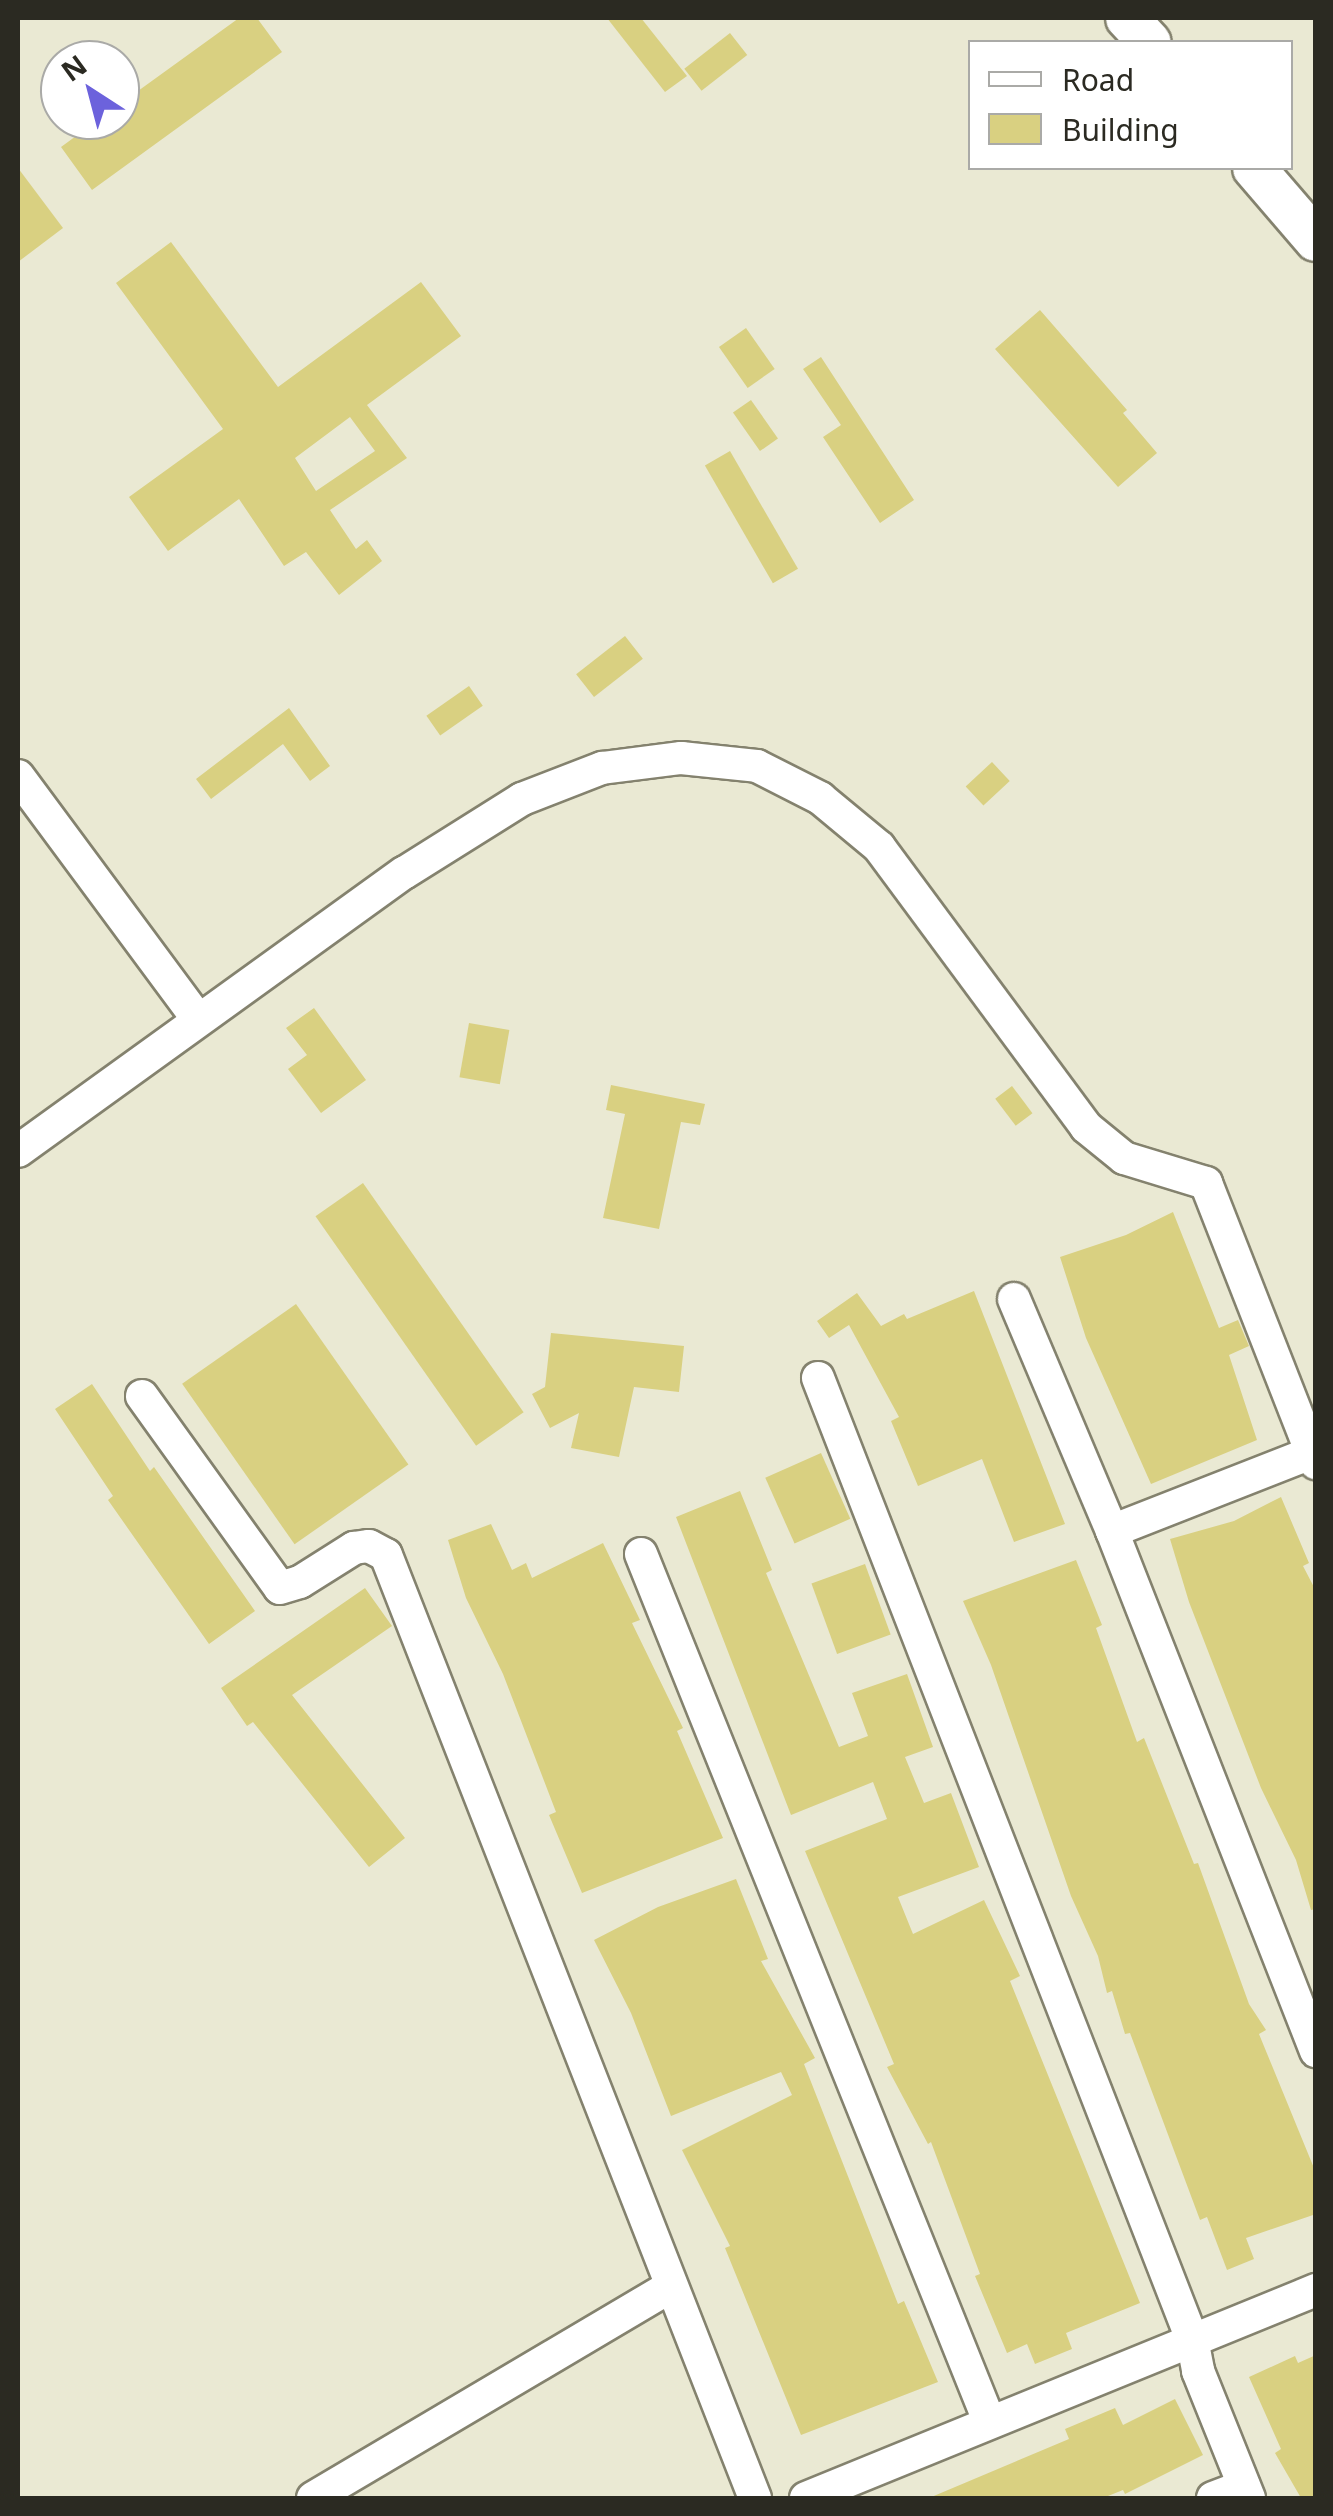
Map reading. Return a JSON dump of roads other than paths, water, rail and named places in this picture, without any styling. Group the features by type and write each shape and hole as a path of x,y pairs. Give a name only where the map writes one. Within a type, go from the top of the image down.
{"main road":[{"path":"1128,18 1146,40"},
{"path":"1256,170 1316,240"}],"street":[{"path":"18,1151 404,873 522,799 602,768 681,758 757,766 820,798 879,847 1086,1127 1124,1158 1206,1184 1314,1458 1112,1531"},
{"path":"18,776 198,1019"},
{"path":"1014,1299 1112,1531 1316,2051"},
{"path":"818,1378 1192,2339 1198,2372 1247,2492 1212,2498"},
{"path":"142,1396 280,1588 300,1582 354,1548 369,1546 386,1555 755,2498"},
{"path":"641,1554 990,2421"},
{"path":"313,2498 671,2286"},
{"path":"806,2498 1316,2290"}]}
